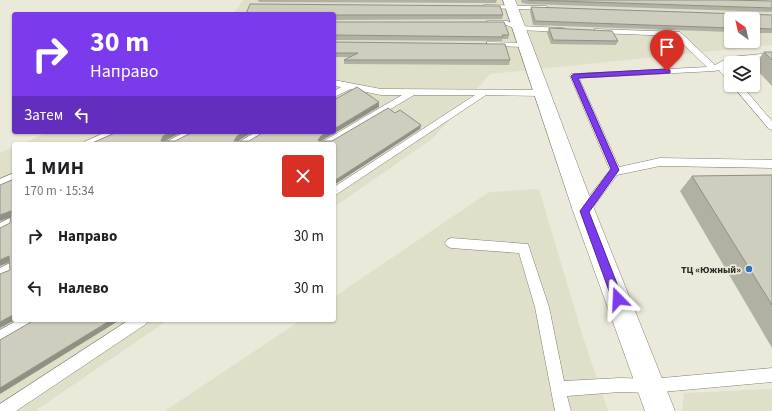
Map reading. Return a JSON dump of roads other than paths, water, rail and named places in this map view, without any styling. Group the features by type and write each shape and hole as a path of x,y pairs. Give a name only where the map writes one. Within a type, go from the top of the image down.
{"street":[{"path":"511,3 584,211 660,411"}],"lane":[{"path":"481,6 511,3 551,8"},
{"path":"484,23 507,23 519,28 574,30"},
{"path":"590,31 677,34 724,73"},
{"path":"486,44 525,45"},
{"path":"615,170 574,76 717,67 730,59 772,55"},
{"path":"336,82 381,92 543,93"},
{"path":"336,93 350,86"},
{"path":"328,142 412,92"},
{"path":"742,92 772,127"},
{"path":"336,191 484,93"},
{"path":"92,142 110,134"},
{"path":"173,142 189,134"},
{"path":"246,142 260,134"},
{"path":"615,170 660,162 772,164"},
{"path":"584,211 615,170"},
{"path":"0,183 12,178"},
{"path":"0,228 12,222"},
{"path":"451,243 524,248 542,307 563,411"},
{"path":"0,274 12,267"},
{"path":"0,338 27,322"},
{"path":"3,411 138,322"},
{"path":"558,389 620,385 651,386 772,375"}],"place":[{"name":"ТЦ «Южный»","path":"749,269"}]}
